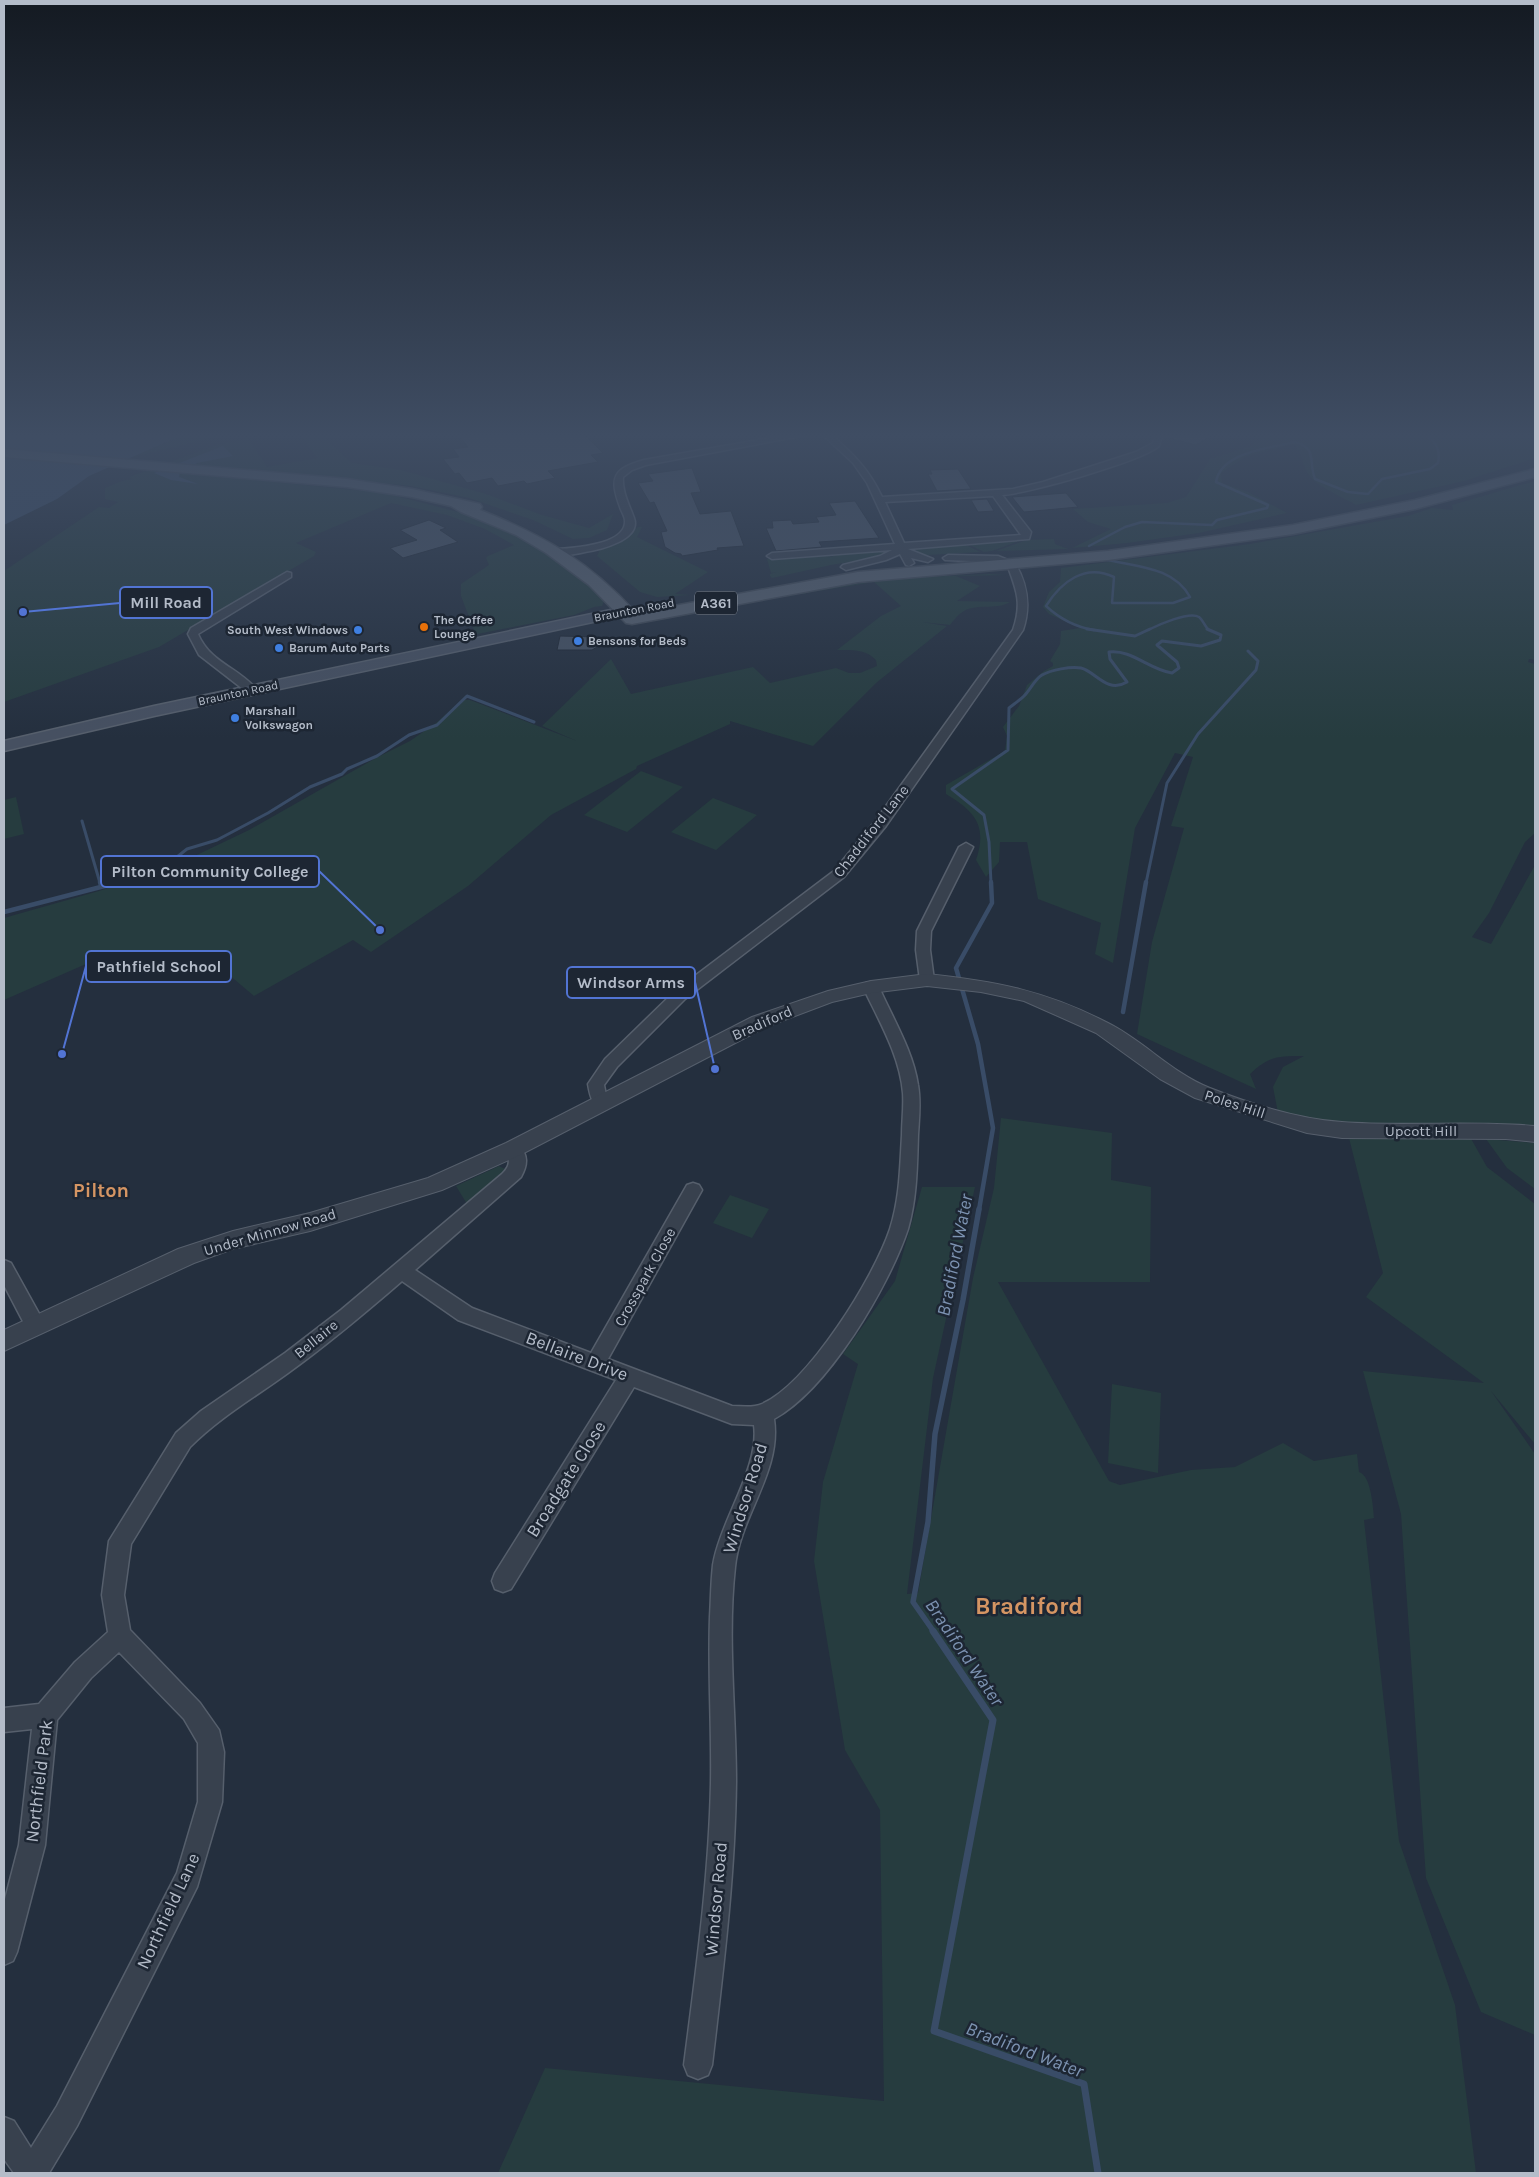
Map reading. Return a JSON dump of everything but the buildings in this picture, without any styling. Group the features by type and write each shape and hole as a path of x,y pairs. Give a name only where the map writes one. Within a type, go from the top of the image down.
{"main road":[{"path":"527,535 566,550 619,592 637,611"},
{"name":"Braunton Road","path":"4,746 460,645 561,626 586,618 893,573 939,562 1118,546 1202,535"},
{"name":"Braunton Road","path":"561,626 583,625 778,579 905,554 939,562 995,565 1014,569 1043,562 1178,547 1259,535"},
{"path":"586,618 608,605 619,592"}],"street":[{"path":"566,550 598,546 623,535"},
{"path":"893,573 906,568 905,554 896,535"},
{"path":"772,556 905,554 1026,537 1026,535"},
{"path":"939,562 1002,560 1014,569"},
{"name":"Chaddiford Lane","path":"603,1103 598,1096 596,1084 611,1064 680,995 827,885 839,874 881,823 1018,630 1022,618 1023,593 1014,569"},
{"path":"252,691 204,656 196,644 193,634 195,630 287,575"},
{"path":"936,981 923,950 924,931 966,847"},
{"name":"Bradiford","path":"513,1149 766,1019 828,997 871,987 936,981 968,984"},
{"name":"Poles Hill","path":"968,984 1019,994 1054,1006 1103,1028 1167,1074 1212,1098 1307,1125"},
{"path":"763,1414 775,1408 792,1394 832,1349 869,1294 884,1266 904,1205 910,1145 911,1106 909,1080 903,1060 871,987"},
{"name":"Upcott Hill","path":"1307,1125 1342,1130 1506,1131 1535,1134"},
{"name":"Bellaire","path":"120,1636 113,1595 120,1541 183,1440 194,1429 232,1400 293,1358 401,1271 510,1178 518,1167 519,1160 513,1149"},
{"name":"Under Minnow Road","path":"4,1341 186,1256 232,1240 310,1222 416,1190 513,1149"},
{"name":"Crosspark Close","path":"596,1363 693,1190"},
{"path":"4,1268 35,1325"},
{"name":"Bellaire Drive","path":"401,1271 465,1314 732,1415 752,1416 763,1414"},
{"name":"Broadgate Close","path":"503,1581 630,1376"},
{"name":"Windsor Road","path":"698,2065 715,1925 723,1813 722,1615 724,1566 732,1537 762,1456 765,1430 763,1414"},
{"name":"Northfield Park","path":"4,1952 32,1845 46,1715 83,1670 120,1636"},
{"name":"Northfield Lane","path":"32,2173 67,2116 188,1878 210,1802 212,1752 210,1739 192,1711 120,1636"},
{"path":"4,1720 46,1715"},
{"path":"4,2131 8,2143 20,2154 32,2173"}],"green space":[{"path":"58,535 316,535 296,543 316,552 314,556 159,647 4,702 4,571"},
{"path":"495,535 518,535 569,565 605,599 602,606 574,615 457,638 450,637 474,630 461,596 461,584 489,565 486,558 488,556 514,545"},
{"path":"564,535 597,535 589,538 573,539"},
{"path":"629,535 638,535 637,537 708,572 675,594 690,595 657,597 640,592 597,556 599,549 623,540"},
{"path":"1100,535 1188,535 1127,543 1072,548"},
{"path":"1303,535 1535,535 1535,660 1529,659 1528,662 1535,664 1535,833 1525,842 1489,913 1472,937 1491,944 1535,865 1535,1130 1500,1127 1346,1125 1278,1113 1273,1087 1283,1067 1304,1056 1274,1058 1257,1068 1250,1074 1256,1089 1137,1034 1152,942 1184,828 1171,826 1193,757 1175,753 1135,828 1113,963 1095,954 1101,923 1038,899 1027,842 1000,842 999,862 986,877 976,860 980,837 976,820 956,800 946,794 946,785 1005,751 1007,736 1003,727 1019,706 1027,685 1053,666 1053,663 1050,661 1060,644 1061,631 1080,628 1049,614 1043,607 1049,592 1060,582 1061,568 1250,544"},
{"path":"1025,539 984,552 968,544"},
{"path":"1054,539 1055,544 1068,549 996,551 1026,540"},
{"path":"964,544 980,552 927,555 918,553 915,547"},
{"path":"883,550 888,552 880,557 772,578 770,574 776,572 771,573 767,559 841,552 827,558 846,552"},
{"path":"989,574 1007,575 956,576 980,586 957,601 1010,602 1004,605 966,610 950,625 922,622 947,626 876,683 813,746 730,721 730,724 637,766 636,769 551,815 468,886 371,952 353,940 254,996 202,952 142,980 111,953 4,1000 4,918 99,891 180,863 249,830 376,758 410,741 436,723 462,700 470,700 577,741 542,726 611,659 631,694 753,667 770,683 836,668 849,673 860,673 877,666 876,660 863,652 837,650 881,616 901,606 874,582 805,594 801,593 802,591 903,578"},
{"path":"641,771 683,787 627,832 584,815"},
{"path":"16,797 24,834 4,839 4,800"},
{"path":"713,798 757,815 716,850 671,832"},
{"path":"1001,1118 1112,1133 1111,1180 1151,1187 1150,1282 998,1282 1109,1481 1120,1485 1191,1470 1235,1467 1283,1443 1314,1461 1357,1454 1359,1472 1363,1474 1369,1485 1373,1507 1374,1518 1364,1520 1399,1841 1455,2005 1476,2173 498,2173 545,2068 884,2101 880,1810 845,1750 814,1561 823,1482 858,1364 843,1354 895,1281 922,1187 975,1187 933,1378 907,1594 918,1593 973,1278 994,1188"},
{"path":"1470,1137 1487,1167 1535,1204 1535,1444 1491,1391 1535,1454 1535,2035 1481,2012 1426,1878 1401,1514 1363,1371 1484,1383 1366,1297 1383,1273 1349,1138"},
{"path":"1486,1139 1535,1143 1535,1189 1507,1168"},
{"path":"499,1166 505,1169 504,1173 467,1204 456,1186"},
{"path":"730,1195 769,1209 752,1238 713,1223"},
{"path":"1112,1384 1161,1393 1158,1473 1108,1463"}],"waterway":[{"name":"Bradiford Water","path":"1089,546 1111,535"},
{"path":"1094,630 1068,622 1046,606 1059,589 1075,577 1093,572 1114,577 1112,603 1173,603 1190,597 1183,587 1163,573 1140,566 1104,559"},
{"path":"1148,630 1174,619 1188,616 1199,617 1209,630"},
{"path":"1087,629 1135,636 1150,629"},
{"path":"991,883 989,842 984,815 952,789 1008,750 1009,708 1024,696 1039,677 1056,670 1081,668 1107,684 1120,685 1127,682 1110,659 1109,652 1125,654 1172,673 1179,668 1177,662 1157,645 1162,641 1201,646 1220,640 1221,635 1209,630"},
{"path":"1146,883 1167,783 1198,734 1256,670 1258,661 1248,651"},
{"path":"115,883 158,872 187,849 217,840 268,813 310,787 342,774 347,769 377,756 409,735 437,725 467,696 534,722"},
{"path":"82,821 100,883"},
{"path":"100,882 101,886"},
{"path":"4,912 120,882"},
{"name":"Bradiford Water","path":"979,1210 993,1128 978,1044 956,968 992,903 991,882"},
{"path":"1123,1012 1146,882"},
{"name":"Bradiford Water","path":"934,1632 913,1602 928,1522 935,1434 963,1300 979,1209"},
{"name":"Bradiford Water","path":"933,1631 993,1720 934,2031 1084,2084 1098,2173"}],"place":[{"name":"Mill Road","path":"23,612"},
{"name":"The Coffee Lounge","path":"424,627"},
{"name":"South West Windows","path":"358,630"},
{"name":"Bensons for Beds","path":"578,641"},
{"name":"Barum Auto Parts","path":"279,648"},
{"name":"Marshall Volkswagon","path":"235,718"},
{"name":"Pilton Community College","path":"380,930"},
{"name":"Pathfield School","path":"62,1054"},
{"name":"Windsor Arms","path":"715,1069"}],"district":[{"name":"Pilton","path":"101,1190"},
{"name":"Bradiford","path":"1029,1606"}]}
